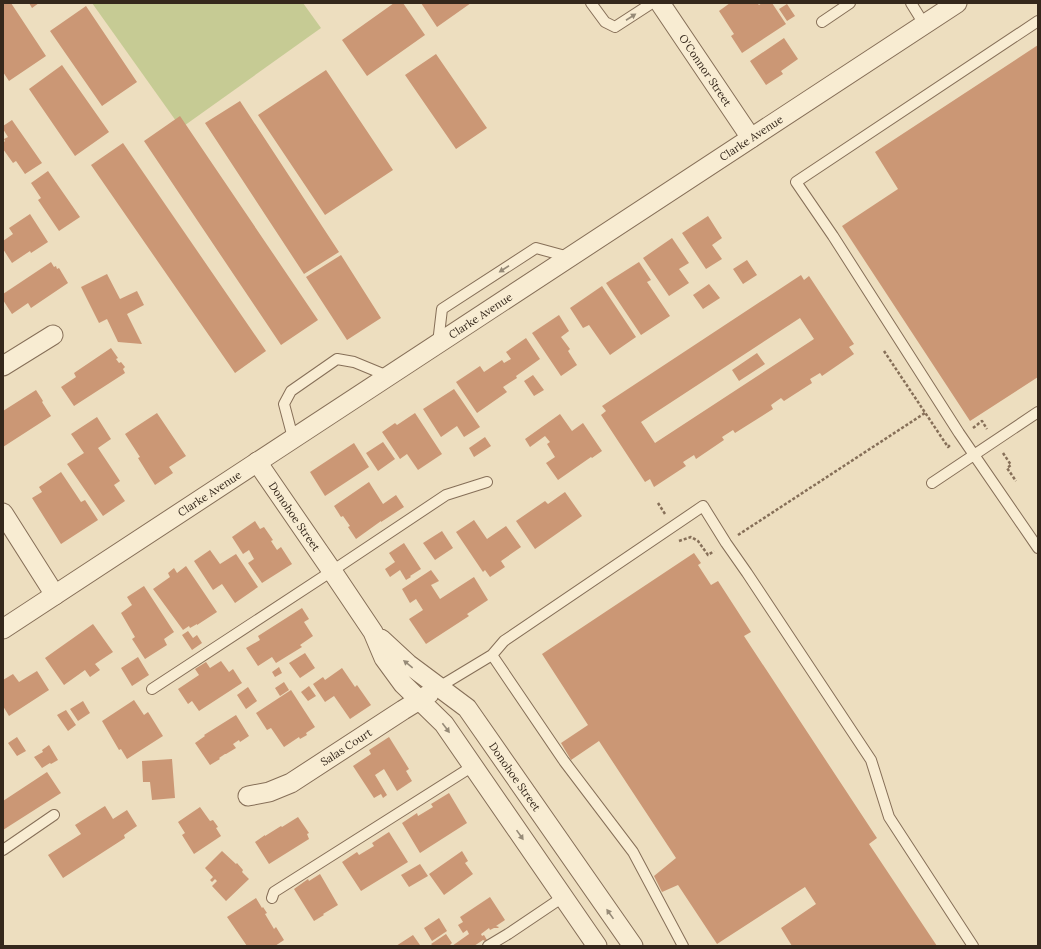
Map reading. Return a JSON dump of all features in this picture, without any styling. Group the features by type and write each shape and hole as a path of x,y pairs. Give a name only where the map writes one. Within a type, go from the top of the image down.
{"street":[{"name":"O'Connor Street","path":"660,3 751,138"},
{"name":"Clarke Avenue","path":"3,629 957,3"},
{"path":"3,366 53,335"},
{"name":"Donohoe Street","path":"257,462 372,632 384,658 403,684 444,724 597,946"},
{"path":"3,513 55,594"},
{"name":"Donohoe Street","path":"372,632 408,664 467,708 633,946"},
{"name":"Salas Court","path":"248,796 269,792 291,783 439,688"}],"lane":[{"path":"591,3 605,22 615,27 652,3"},
{"path":"822,22 850,3"},
{"path":"911,3 924,24"},
{"path":"1038,21 796,182 833,236 974,455 1038,548"},
{"path":"438,343 442,309 536,248 569,257"},
{"path":"293,438 284,404 291,391 337,359 354,362 388,376"},
{"path":"932,483 1038,412"},
{"path":"152,689 446,494 487,482"},
{"path":"439,688 492,655 504,641 703,506 726,543 751,578 871,760 889,817 973,946"},
{"path":"492,655 564,760 633,852 682,946"},
{"path":"272,898 274,892 473,766"},
{"path":"3,850 54,815"},
{"path":"488,946 563,896"}],"path":[{"path":"658,503 667,516 680,542 691,537 698,541 708,555 925,413"}],"green space":[{"path":"92,3 303,3 321,28 181,128"}],"building":[{"path":"3,3 11,3 46,56 9,81 3,72"},
{"path":"29,3 39,3 32,8"},
{"path":"394,3 403,3 425,35 367,76 342,40"},
{"path":"421,3 471,3 437,27"},
{"path":"730,3 757,3 759,5 762,3 772,3 786,24 742,53 731,36 734,34 719,11"},
{"path":"787,4 795,16 787,21 779,9"},
{"path":"86,6 137,82 102,106 50,31"},
{"path":"784,38 798,59 781,71 783,74 766,85 750,61"},
{"path":"1038,45 1038,377 970,421 842,226 898,189 875,152"},
{"path":"436,54 487,128 456,149 405,75"},
{"path":"62,65 109,132 75,156 29,89"},
{"path":"326,70 393,170 325,215 258,115"},
{"path":"240,101 339,252 304,274 205,123"},
{"path":"180,116 318,320 281,345 144,141"},
{"path":"12,120 42,163 25,174 16,161 13,163 3,149 4,139 8,137 3,129 3,126"},
{"path":"123,143 266,351 235,373 91,165"},
{"path":"48,171 80,217 59,231 38,200 41,198 31,183"},
{"path":"30,214 48,242 31,253 30,251 12,263 3,249 3,241 13,234 9,228"},
{"path":"708,216 722,238 712,245 722,259 706,269 682,233"},
{"path":"672,238 689,263 679,269 689,283 669,296 643,258"},
{"path":"341,255 381,318 347,340 306,277"},
{"path":"747,260 757,275 743,284 733,269"},
{"path":"51,262 54,267 56,266 57,269 59,268 68,283 31,308 28,303 12,314 3,300 3,294"},
{"path":"639,262 651,280 647,282 670,316 641,335 606,283"},
{"path":"107,274 120,299 137,291 144,305 127,314 142,344 118,342 107,319 99,323 81,287"},
{"path":"801,275 804,280 809,276 854,344 849,347 854,354 822,376 820,373 810,379 812,383 784,401 781,398 771,405 773,409 735,433 733,430 722,437 724,440 696,459 694,455 683,462 686,466 654,487 650,479 645,482 601,415 606,411 602,406","holes":["800,318 814,339 655,443 641,422"]},
{"path":"709,284 720,298 703,309 693,295"},
{"path":"602,286 636,337 610,355 589,325 583,328 570,308"},
{"path":"559,315 569,331 561,337 570,349 568,351 577,365 561,376 532,333"},
{"path":"526,338 540,359 516,376 517,378 503,387 507,392 477,413 456,382 480,366 484,372 502,360 504,363 511,359 506,352"},
{"path":"111,348 118,358 116,359 125,367 123,369 125,373 74,406 61,387 76,377 74,373"},
{"path":"757,353 765,364 739,381 732,370"},
{"path":"533,375 544,390 534,396 524,381"},
{"path":"454,389 480,427 464,437 457,426 441,437 423,409"},
{"path":"36,390 51,416 3,447 3,411"},
{"path":"157,413 186,456 169,467 173,473 155,485 138,458 140,457 125,434"},
{"path":"415,413 442,454 418,470 407,454 400,459 382,432 395,423 397,425"},
{"path":"560,414 572,431 583,423 602,451 558,480 546,463 555,457 547,444 550,442 545,436 530,447 525,439"},
{"path":"97,417 111,439 98,448 120,481 114,485 125,501 103,516 67,464 84,453 71,434"},
{"path":"485,437 491,446 474,457 469,448"},
{"path":"383,442 395,459 378,471 366,453"},
{"path":"354,443 369,467 325,496 310,472"},
{"path":"61,472 81,502 85,500 98,520 61,544 32,498 42,492 39,487"},
{"path":"369,482 383,504 396,495 404,507 356,539 348,527 350,526 343,516 341,517 334,506"},
{"path":"565,492 582,516 535,549 516,521 545,501 548,504"},
{"path":"474,520 487,539 506,526 521,547 501,561 505,567 490,577 485,570 483,572 456,532"},
{"path":"255,521 260,529 264,527 273,540 271,541 277,550 281,547 292,564 262,583 248,563 254,559 249,550 243,554 232,537"},
{"path":"442,531 453,548 435,560 423,543"},
{"path":"404,543 421,569 406,580 400,570 390,577 385,569 395,562 389,553"},
{"path":"210,550 220,564 236,554 258,587 235,603 222,584 213,590 194,561"},
{"path":"694,553 701,563 698,565 711,585 718,581 751,632 744,636 877,838 869,844 937,946 792,946 781,928 816,904 805,887 717,944 678,885 662,892 654,876 676,858 599,741 571,760 561,743 588,725 542,654"},
{"path":"186,566 217,612 197,625 190,628 189,626 183,630 153,589 170,577 168,573 174,568 177,573"},
{"path":"431,570 439,581 431,585 440,599 474,577 488,600 467,614 469,616 426,644 409,619 423,610 416,599 410,603 402,589"},
{"path":"144,586 174,632 164,639 167,645 145,659 132,639 135,637 121,613 132,605 127,597"},
{"path":"302,608 309,619 304,622 313,636 300,645 302,647 276,663 272,657 258,666 246,648 260,640 258,636"},
{"path":"93,624 113,652 95,664 100,670 90,677 85,670 64,685 45,658"},
{"path":"188,631 193,638 197,635 202,643 192,650 182,635"},
{"path":"305,653 315,668 300,678 289,663"},
{"path":"138,657 149,675 132,686 121,668"},
{"path":"221,661 229,672 233,669 242,683 199,711 192,701 188,704 178,689 199,675 195,669 206,662 210,668"},
{"path":"279,667 282,673 275,677 272,672"},
{"path":"342,668 355,687 357,685 371,705 350,719 334,696 325,702 313,684 323,677 325,680"},
{"path":"37,671 49,690 9,716 3,706 3,680 13,674 19,682"},
{"path":"284,682 289,690 280,696 275,688"},
{"path":"309,686 316,696 308,701 301,692"},
{"path":"248,687 257,701 246,709 237,695"},
{"path":"291,690 315,727 306,733 307,735 300,739 299,737 284,747 271,728 267,730 256,713"},
{"path":"134,700 144,715 148,712 163,736 127,759 121,749 119,750 102,721"},
{"path":"83,701 90,713 78,721 70,709"},
{"path":"66,710 76,725 68,731 57,715"},
{"path":"236,715 249,736 240,742 239,740 233,744 236,748 210,765 195,743 205,736 204,735"},
{"path":"17,737 26,751 17,756 8,743"},
{"path":"389,737 409,769 406,771 412,781 397,791 384,769 375,775 387,795 383,798 381,794 374,798 353,766 371,754 369,750"},
{"path":"49,745 58,760 42,768 34,757 43,752 42,750"},
{"path":"172,759 175,798 152,800 150,782 143,782 142,761"},
{"path":"47,772 61,793 3,830 3,801"},
{"path":"449,793 467,823 420,853 402,823 417,813 418,816 433,807 431,804"},
{"path":"105,806 113,819 127,810 137,826 124,835 125,838 63,878 48,855 81,834 75,825"},
{"path":"200,807 210,821 213,820 218,827 216,828 221,836 194,854 182,835 185,833 178,822"},
{"path":"298,817 309,833 307,834 309,839 269,864 255,842"},
{"path":"389,832 408,862 361,891 342,862 357,852 359,855 374,846 372,843"},
{"path":"222,851 236,864 237,863 243,870 242,872 249,879 226,901 212,886 217,881 215,879 212,882 210,880 213,877 205,868"},
{"path":"462,851 468,861 465,863 473,874 444,895 429,874"},
{"path":"420,864 428,876 409,887 401,875"},
{"path":"320,874 338,905 314,921 294,889 308,879 309,881"},
{"path":"490,897 505,920 496,926 499,927 498,928 490,930 489,928 481,934 482,936 484,935 487,940 485,941 483,940 474,946 452,946 469,934 467,930 463,933 458,925 463,922 460,917"},
{"path":"256,898 267,913 265,914 274,929 276,927 284,940 275,946 247,946 227,917"},
{"path":"439,918 447,931 432,941 424,928"},
{"path":"446,934 452,943 449,946 433,946 431,944"},
{"path":"413,935 420,945 396,946"}]}
